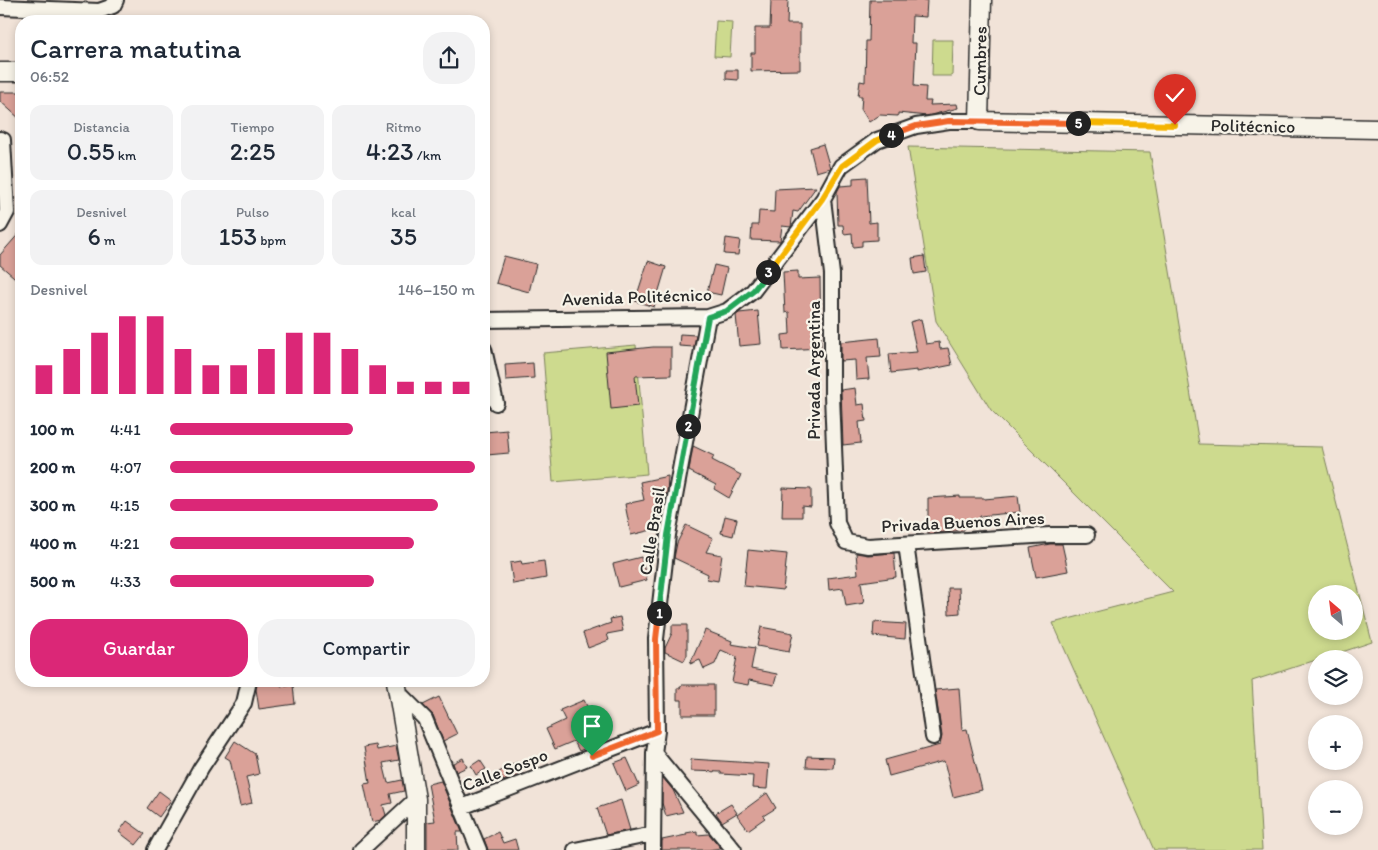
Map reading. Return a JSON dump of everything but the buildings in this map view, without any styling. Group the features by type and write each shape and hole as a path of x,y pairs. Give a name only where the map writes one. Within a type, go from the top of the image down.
{"street":[{"path":"0,7 99,11 113,6 116,0"},
{"name":"Cumbres","path":"979,121 982,0"},
{"path":"0,72 15,72"},
{"name":"Avenida Politécnico","path":"490,320 708,317 727,311 753,291 822,199 842,166 877,140 916,126 949,121 979,121"},
{"name":"Politécnico","path":"979,121 1378,129"},
{"path":"0,140 4,140 2,214"},
{"name":"Privada Argentina","path":"822,199 832,274 832,395 835,494 837,523 844,539"},
{"name":"Calle Brasil","path":"653,850 654,753 657,731 656,639 668,535 708,317"},
{"path":"490,376 496,403"},
{"name":"Privada Buenos Aires","path":"844,539 846,542 868,546 1087,535"},
{"path":"906,544 933,737"},
{"path":"155,850 201,768 244,703 248,687"},
{"path":"397,687 416,799 416,850"},
{"name":"Calle Sospo","path":"397,687 425,719 462,807 657,731"},
{"path":"654,753 734,850"},
{"path":"360,850 416,799"},
{"path":"462,807 479,850"},
{"path":"575,850 654,834"}],"green space":[{"path":"716,21 732,22 730,57 714,56"},
{"path":"933,40 953,40 952,76 932,76"},
{"path":"908,147 1150,152 1199,444 1322,447 1357,585 1308,585 1308,640 1363,640 1363,607 1372,642 1348,650 1308,650 1308,663 1252,681 1262,850 1154,850 1053,623 1173,592 991,410 936,321"},
{"path":"636,345 647,474 553,482 543,353"}],"route":[{"path":"592,756 657,731 656,639 668,535 708,317 727,311 753,291 822,199 842,166 877,140 916,126 949,121 1175,125"}]}
